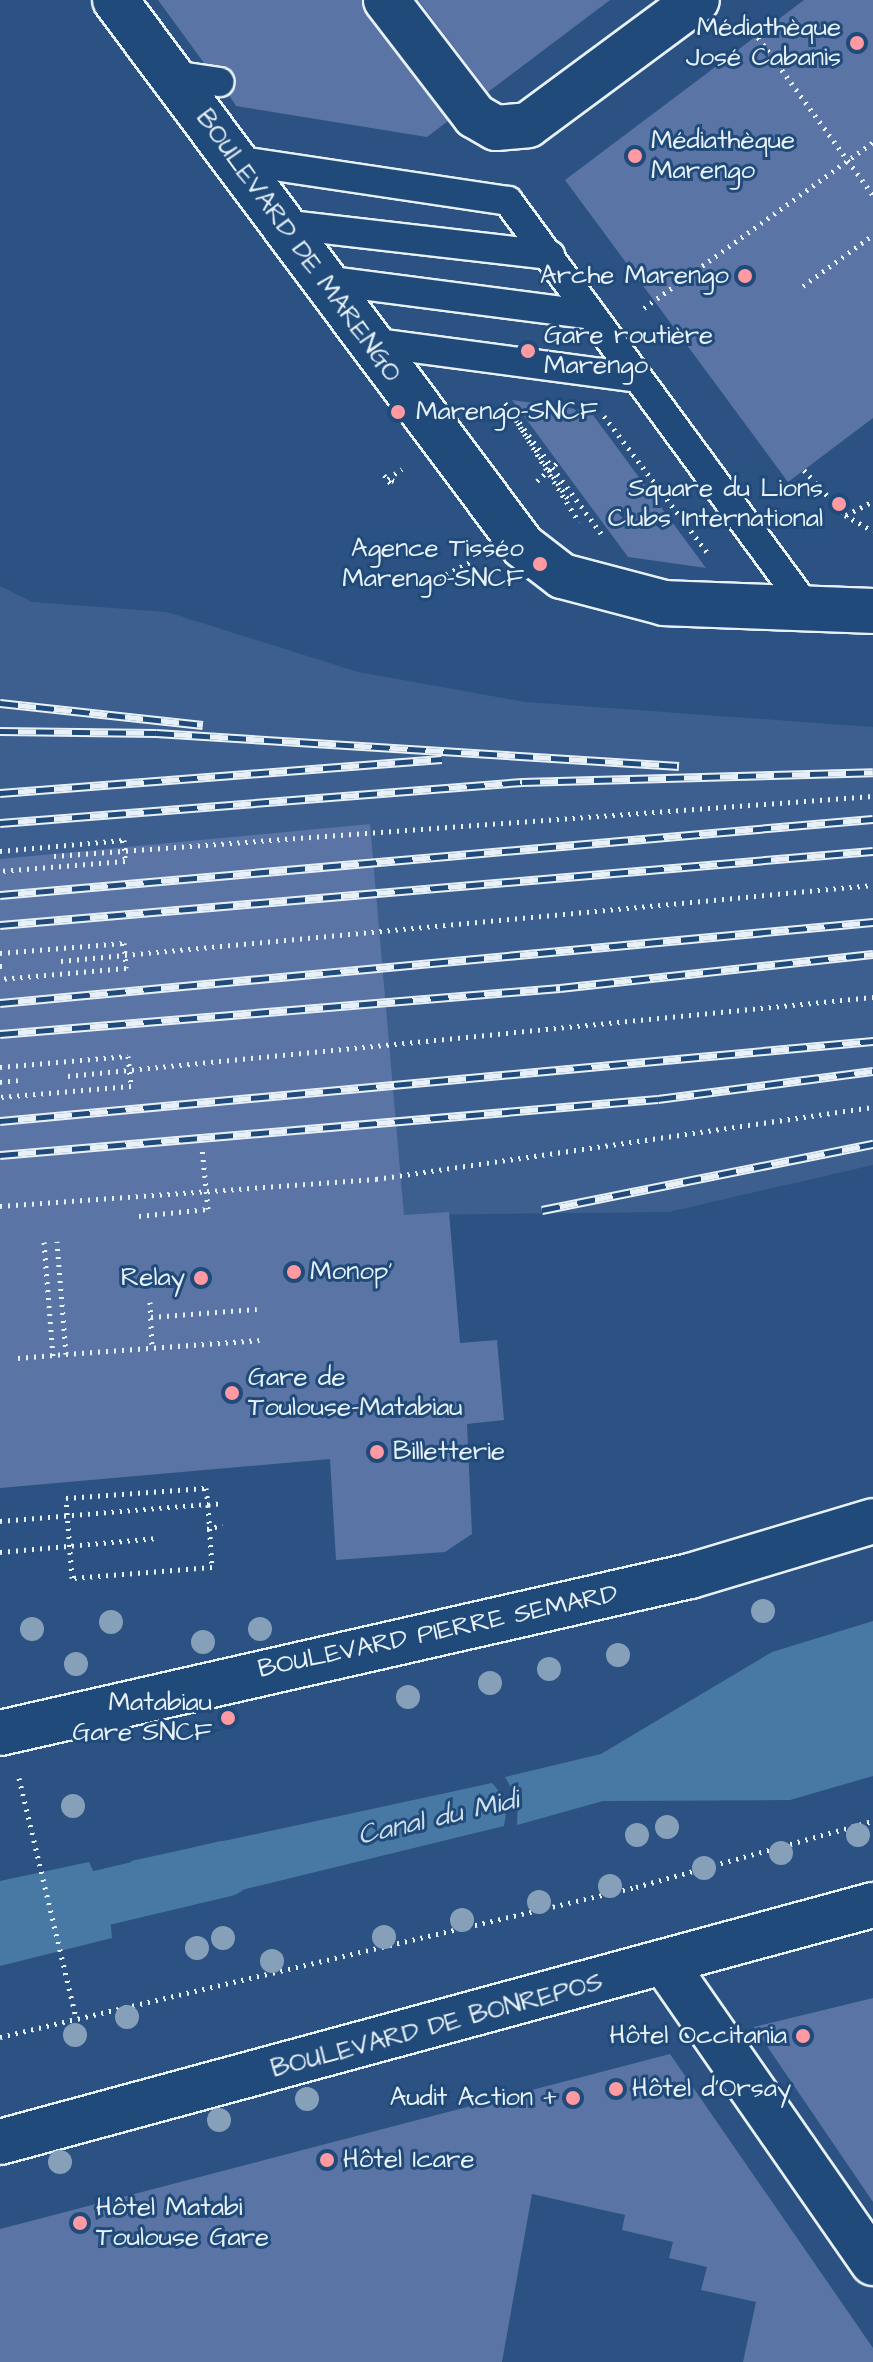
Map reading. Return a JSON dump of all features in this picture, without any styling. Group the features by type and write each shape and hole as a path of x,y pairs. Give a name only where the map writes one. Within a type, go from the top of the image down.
{"main road":[{"name":"BOULEVARD DE MARENGO","path":"115,0 523,546 562,576 664,603 811,613 873,611"},
{"path":"386,0 475,116 496,128 528,125 697,0"},
{"name":"BOULEVARD PIERRE SEMARD","path":"0,1733 690,1576 873,1521"},
{"name":"BOULEVARD DE BONREPOS","path":"0,2142 666,1965 873,1905"},
{"path":"666,1965 873,2263"}],"lane":[{"path":"172,75 219,82"},
{"path":"234,160 508,201 811,613"},
{"path":"281,224 550,255"},
{"path":"323,280 592,315"},
{"path":"369,342 638,378"}],"path":[{"path":"759,34 873,195"},
{"path":"644,308 873,142"},
{"path":"803,286 873,235"},
{"path":"498,393 587,531"},
{"path":"596,405 718,565"},
{"path":"516,424 589,516"},
{"path":"804,470 845,515 873,531"},
{"path":"384,475 392,485"},
{"path":"845,515 873,501"},
{"path":"54,856 873,796"},
{"path":"0,851 124,840 125,851 125,861 0,871"},
{"path":"61,961 873,885"},
{"path":"0,953 124,943 126,968 0,979"},
{"path":"68,1076 873,997"},
{"path":"0,1067 128,1056 131,1086 0,1097"},
{"path":"0,1082 18,1080"},
{"path":"0,1206 206,1191 603,1151 873,1107"},
{"path":"139,1216 208,1209 202,1148"},
{"path":"57,1241 66,1354"},
{"path":"44,1242 53,1356"},
{"path":"150,1302 152,1348"},
{"path":"151,1317 257,1309"},
{"path":"18,1358 259,1340"},
{"path":"206,1488 212,1567 72,1578 67,1516 66,1498 206,1488"},
{"path":"0,1521 221,1503 208,1505"},
{"path":"0,1552 157,1538"},
{"path":"17,1772 76,2017"},
{"path":"0,2037 636,1887 873,1821"}],"shaded area":[{"path":"0,586 32,602 167,612 358,672 526,702 873,727 873,1165 669,1212 404,1215 0,1243"}],"water":[{"path":"873,1621 873,1776 790,1800 603,1801 517,1825 518,1800 505,1777 601,1754 772,1652"},
{"path":"492,1783 508,1802 504,1826 144,1914 149,1886 131,1861"},
{"path":"89,1862 95,1875 124,1867 135,1890 133,1912 110,1917 112,1938 0,1966 0,1881"}],"building":[{"path":"158,0 362,0 448,121 427,137 236,106 229,95 234,75 204,63"},
{"path":"418,0 610,0 488,92"},
{"name":"Arche Marengo","path":"804,0 873,0 873,418 788,482 565,180"},
{"path":"512,400 590,411 706,568 628,557"},
{"path":"370,824 404,1215 449,1212 460,1343 497,1340 504,1420 467,1424 472,1534 445,1552 336,1560 330,1459 0,1488 0,859"},
{"path":"873,1998 873,2202 754,2027"},
{"path":"670,2054 873,2348 873,2362 743,2362 756,2302 701,2290 707,2267 669,2258 673,2242 622,2230 625,2215 532,2194 502,2362 0,2362 0,2229"}],"waterway":[{"name":"Canal du Midi","path":"0,1922 225,1869"}],"railway":[{"path":"0,703 203,725"},
{"path":"0,731 156,733 679,766"},
{"path":"0,793 442,759"},
{"path":"0,823 522,782 873,772"},
{"path":"0,895 873,819"},
{"path":"0,925 873,851"},
{"path":"0,1003 873,922"},
{"path":"0,1034 560,988 873,954"},
{"path":"0,1121 873,1041"},
{"path":"0,1155 658,1099 873,1071"},
{"path":"542,1210 873,1144"}],"place":[{"name":"Médiathèque José Cabanis","path":"857,43"},
{"name":"Médiathèque Marengo","path":"635,156"},
{"name":"Arche Marengo","path":"745,276"},
{"name":"Gare routière Marengo","path":"528,351"},
{"name":"Marengo-SNCF","path":"398,412"},
{"name":"Square du Lions Clubs International","path":"839,504"},
{"name":"Agence Tisséo Marengo-SNCF","path":"540,564"},
{"name":"Monop'","path":"294,1272"},
{"name":"Relay","path":"201,1278"},
{"name":"Gare de Toulouse-Matabiau","path":"232,1393"},
{"name":"Billetterie","path":"377,1452"},
{"name":"Matabiau Gare SNCF","path":"228,1718"},
{"name":"Hôtel Occitania","path":"803,2036"},
{"name":"Hôtel d'Orsay","path":"616,2089"},
{"name":"Audit Action +","path":"573,2098"},
{"name":"Hôtel Icare","path":"327,2160"},
{"name":"Hôtel Matabi Toulouse Gare","path":"80,2223"}]}
